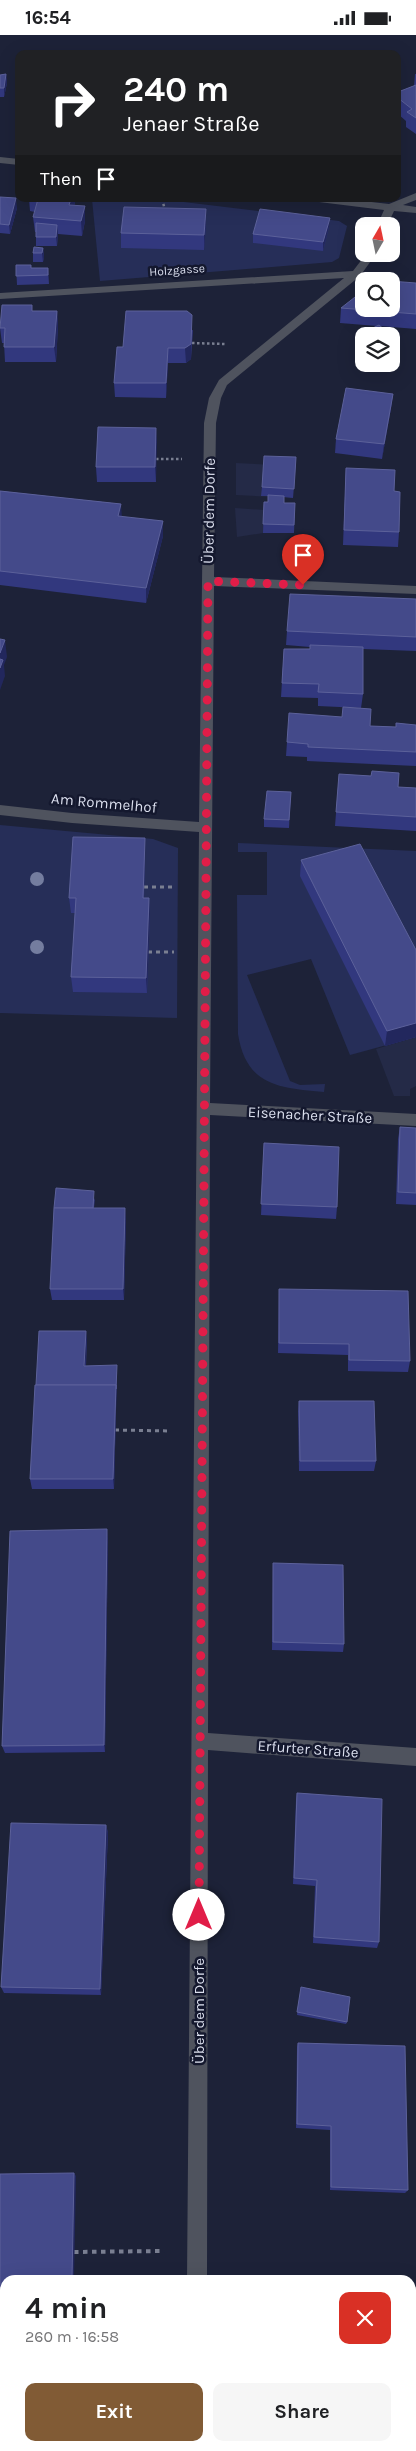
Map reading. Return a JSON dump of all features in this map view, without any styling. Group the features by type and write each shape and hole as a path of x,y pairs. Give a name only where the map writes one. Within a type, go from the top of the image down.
{"street":[{"path":"0,160 15,162"},
{"path":"401,202 416,195"},
{"path":"346,202 416,210"},
{"path":"386,217 390,207 401,202"},
{"name":"Holzgasse","path":"0,296 355,274"},
{"name":"Über dem Dorfe","path":"197,2275 203,1109 210,423 215,398 223,383 355,275"},
{"path":"208,581 416,590"},
{"name":"Am Rommelhof","path":"0,810 72,818 206,827"},
{"name":"Eisenacher Straße","path":"203,1109 416,1120"},
{"name":"Erfurter Straße","path":"200,1741 416,1757"}],"path":[{"path":"163,202 166,215"},
{"path":"115,1430 201,1431"},
{"path":"74,2253 197,2251"}],"shaded area":[{"path":"92,202 184,202 339,221 347,226 339,258 332,262 100,281"},
{"path":"236,463 296,466 293,498 236,495"},
{"path":"235,508 295,512 294,533 263,533 237,537"},
{"path":"0,825 153,839 178,848 177,1018 0,1013"},
{"path":"238,843 416,851 416,1037 350,1055 311,959 247,975 290,1081 300,1085 325,1084 324,1092 293,1089 268,1081 257,1074 242,1051 238,1034 237,895 267,895 267,852 238,852"},
{"path":"416,1037 416,1086 410,1089 410,1096 394,1096 376,1049"}],"building":[{"path":"6,74 4,88 0,88 0,75"},
{"path":"416,85 416,118 407,112 412,109 401,100 401,91"},
{"path":"0,197 15,198 9,225 0,224"},
{"path":"37,202 70,202 69,205 85,206 81,221 33,217"},
{"path":"124,207 206,209 204,235 121,233"},
{"path":"260,209 330,218 323,242 253,234"},
{"path":"36,223 57,225 56,237 36,237"},
{"path":"34,247 43,248 42,253 33,253"},
{"path":"16,265 31,265 31,268 48,268 48,275 16,276"},
{"path":"400,282 416,283 416,314 400,313"},
{"path":"355,297 355,309 341,308"},
{"path":"2,305 32,305 32,311 57,311 54,347 4,347 5,328 0,328"},
{"path":"126,311 187,311 192,315 191,344 185,348 168,348 166,383 114,383 117,347 123,347"},
{"path":"346,388 393,394 384,444 336,439"},
{"path":"98,427 156,428 155,467 96,467"},
{"path":"264,456 296,457 294,489 262,487"},
{"path":"346,468 395,470 394,491 400,492 399,532 344,530"},
{"path":"0,491 121,504 118,516 163,521 146,588 0,571"},
{"path":"268,495 284,496 284,503 295,503 294,525 263,524 264,502 268,502"},
{"path":"290,594 416,599 416,637 287,631"},
{"path":"0,639 5,640 0,653"},
{"path":"310,645 363,647 363,694 318,692 319,684 282,683 284,649 310,649"},
{"path":"343,707 371,709 370,726 396,727 396,723 416,725 416,752 308,747 308,744 287,742 289,713 342,717"},
{"path":"372,771 399,773 398,787 416,788 416,817 336,812 339,774 371,776"},
{"path":"267,791 291,792 289,820 264,819"},
{"path":"73,837 145,838 143,898 149,898 146,978 71,977 76,898 69,898"},
{"path":"360,844 416,950 416,1023 387,1031 301,860"},
{"path":"400,1127 416,1128 416,1193 398,1192"},
{"path":"264,1143 339,1147 337,1207 261,1204"},
{"path":"56,1188 94,1191 93,1208 54,1208"},
{"path":"54,1208 125,1208 123,1289 50,1289"},
{"path":"279,1289 408,1291 410,1361 349,1360 349,1344 279,1343"},
{"path":"39,1331 86,1331 84,1366 117,1365 116,1389 116,1385 36,1385"},
{"path":"35,1385 116,1385 113,1479 30,1479"},
{"path":"299,1401 374,1401 376,1461 300,1461"},
{"path":"107,1529 104,1745 2,1746 10,1531"},
{"path":"273,1563 343,1565 344,1644 273,1642"},
{"path":"297,1793 382,1799 379,1942 314,1937 317,1880 294,1878"},
{"path":"11,1823 106,1825 100,1989 1,1987"},
{"path":"301,1987 350,1997 347,2022 297,2012"},
{"path":"298,2043 405,2046 408,2190 331,2187 331,2126 297,2124"},
{"path":"74,2173 72,2275 0,2275 0,2174"}],"route":[{"path":"199,1915 208,581 303,585"}]}
